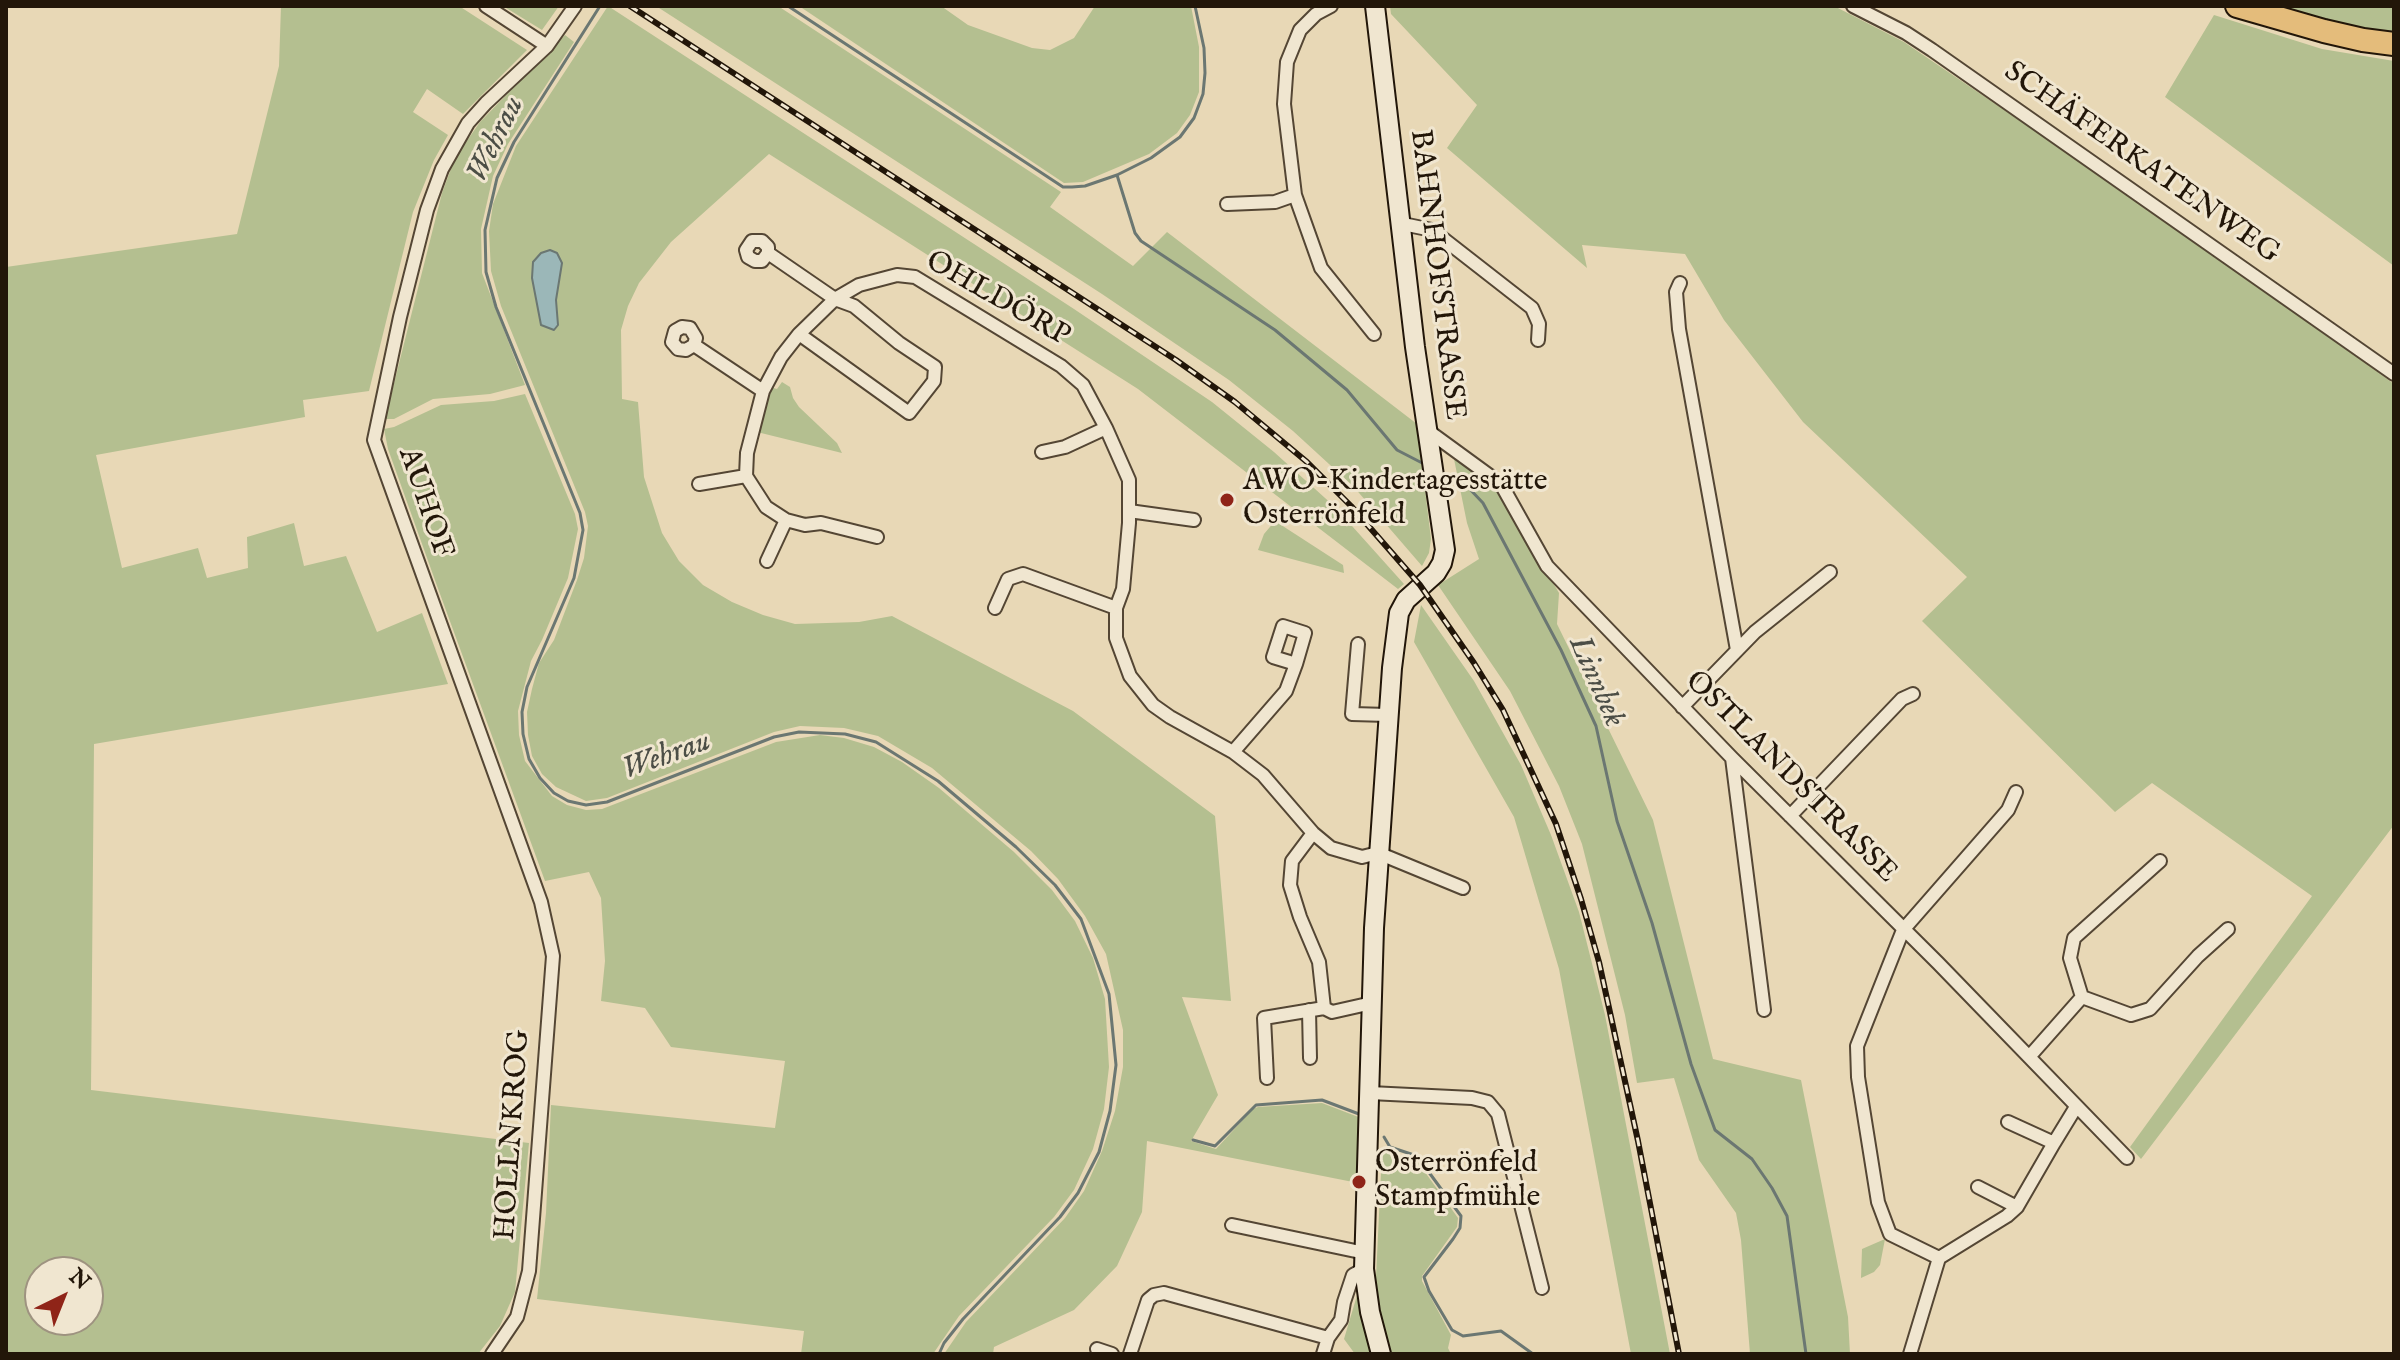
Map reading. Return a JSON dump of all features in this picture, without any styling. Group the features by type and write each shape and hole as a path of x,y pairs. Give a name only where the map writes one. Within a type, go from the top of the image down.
{"highway":[{"path":"2237,6 2310,28 2390,42"}],"main road":[{"name":"BAHNHOFSTRASSE","path":"1375,6 1403,224 1415,347 1445,550 1436,573 1406,600 1399,613 1388,715"},
{"path":"1381,1354 1370,1312 1365,1255 1378,853 1388,715"}],"street":[{"path":"486,6 547,46"},
{"name":"AUHOF","path":"553,956 541,902 374,440 427,210 442,169 468,123 547,46 575,6"},
{"path":"1331,6 1316,14 1300,30 1287,62 1284,104 1295,195 1321,268 1374,334"},
{"name":"SCHÄFERKATENWEG","path":"1853,6 1932,50 2394,374"},
{"path":"1227,204 1275,202 1295,195"},
{"path":"1403,224 1432,230 1532,308 1539,324 1538,340"},
{"path":"768,253 835,299 854,306 899,343 935,367 934,381 909,413 799,334"},
{"name":"OHLDÖRP","path":"746,476 747,453 763,391 781,357 799,334 835,299 859,285 897,275 915,277 1061,366 1083,385 1129,480 1123,589 1116,608 1116,638 1130,676 1162,711 1233,752 1263,775 1313,833 1331,848 1362,857 1378,853 1463,888"},
{"path":"1678,287 1679,329 1737,650"},
{"path":"694,345 763,391"},
{"path":"1042,452 1065,447 1106,428"},
{"name":"OSTLANDSTRASSE","path":"1427,430 1501,484 1547,566 2127,1158"},
{"path":"699,484 746,476 766,507 786,520 805,525 821,523 877,537"},
{"path":"1129,511 1194,520"},
{"path":"767,561 786,520"},
{"path":"1682,707 1755,632 1830,572"},
{"path":"995,608 1008,579 1023,574 1116,608"},
{"path":"1358,644 1352,714 1388,715"},
{"path":"1233,752 1286,691 1296,664"},
{"path":"1790,816 1902,699 1913,694"},
{"path":"1732,758 1764,1010"},
{"path":"1939,1258 1890,1234 1878,1202 1858,1077 1857,1046 1903,930 2008,810 2016,792"},
{"path":"1313,833 1292,861 1290,885 1319,962 1324,1008"},
{"path":"2082,997 2070,958 2074,938 2160,861"},
{"path":"2082,997 2131,1015 2150,1009 2198,956 2228,929"},
{"name":"HOLLNKROG","path":"492,1354 517,1317 529,1271 553,956"},
{"path":"2029,1057 2082,997"},
{"path":"1267,1078 1264,1018 1324,1008 1332,1012 1372,1003"},
{"path":"1309,1010 1310,1058"},
{"path":"1370,1093 1472,1098 1488,1102 1498,1114 1542,1288"},
{"path":"1910,1354 1939,1258 2017,1207 2076,1107"},
{"path":"2008,1122 2054,1143"},
{"path":"1978,1187 2017,1207"},
{"path":"1232,1225 1365,1255 1353,1275 1341,1320 1328,1338 1323,1354"},
{"path":"1130,1354 1148,1300 1164,1293 1328,1338"},
{"path":"1097,1349 1112,1354"}],"green space":[{"path":"281,6 459,6 527,50 463,114 427,89 413,112 448,135 434,160 413,212 369,391 303,400 305,417 96,455 122,568 198,548 207,578 248,568 247,537 294,523 304,566 346,556 377,632 422,613 448,684 94,744 91,1090 529,1143 515,1292 500,1326 478,1354 6,1354 6,267 237,234 279,66"},
{"path":"503,6 559,6 542,30"},
{"path":"608,6 1212,402 1335,507 1404,584 1398,589 1138,389 769,154 671,242 639,283 621,330 622,399 638,402 644,477 662,533 679,561 703,585 732,602 795,624 859,622 892,616 1073,711 1215,816 1231,1001 1182,997 1218,1095 1191,1141 1216,1149 1258,1107 1322,1103 1361,1118 1358,1183 1147,1141 1142,1212 1117,1266 1074,1310 994,1347 993,1354 944,1354 966,1322 1065,1218 1084,1191 1115,1111 1123,1067 1123,1030 1106,954 1085,916 1058,879 1031,851 932,768 878,736 844,728 800,726 774,732 607,798 586,801 556,787 542,774 532,756 527,712 532,689 539,663 554,640 577,580 584,558 588,526 501,306 491,271 489,231 493,204 516,146"},
{"path":"656,6 778,6 1061,192 1050,207 1133,266 1167,232 1417,424 1431,539 1429,553 1422,566 1353,486 1293,431 1229,380 1102,294"},
{"path":"799,6 941,6 968,25 1032,48 1050,50 1074,38 1095,6 1191,6 1199,47 1199,92 1190,115 1177,133 1149,154 1083,182 1064,183"},
{"path":"1390,6 1834,6 1904,42 2215,253 2394,384 2394,825 2141,1159 2130,1147 2312,896 2152,783 2115,812 1922,621 1967,577 1803,422 1724,320 1685,254 1582,245 1587,268 1447,148 1477,105 1391,14"},
{"path":"2271,6 2394,6 2394,33 2325,23"},
{"path":"2214,15 2322,49 2394,61 2394,266 2165,97"},
{"path":"565,35 574,42 508,144 493,176 481,229 482,273 525,385 490,394 433,399 394,419 385,419 442,193 455,158 480,122"},
{"path":"782,382 790,387 799,407 837,443 842,453 757,432 770,387 777,389"},
{"path":"525,394 575,514 578,529 568,578 531,661 518,711 525,761 552,796 567,805 586,810 602,809 776,742 820,735 844,738 874,747 902,762 939,788 1014,852 1052,890 1075,921 1093,958 1105,999 1109,1067 1104,1109 1093,1149 1074,1190 1054,1217 959,1316 933,1354 801,1354 804,1331 537,1299 546,1213 551,1105 775,1128 785,1061 671,1047 645,1008 601,1001 605,961 601,898 589,872 545,881 388,449 384,429 441,405 494,401"},
{"path":"1454,459 1496,487 1559,593 1557,624 1653,820 1713,1059 1801,1080 1848,1317 1850,1354 1750,1354 1736,1213 1699,1160 1674,1078 1637,1083 1625,1015 1582,844 1559,786 1510,691 1438,585 1479,559 1467,523"},
{"path":"1275,521 1343,565 1344,573 1258,550 1264,534"},
{"path":"1421,605 1474,681 1521,765 1579,912 1605,1015 1670,1354 1631,1354 1559,969 1514,817 1414,642"},
{"path":"1382,1152 1412,1157 1417,1161 1458,1218 1457,1227 1422,1276 1451,1335 1448,1348 1451,1354 1390,1354 1387,1346 1377,1304 1376,1277"},
{"path":"1885,1239 1880,1265 1861,1278 1862,1249"},
{"path":"1358,1292 1361,1292 1374,1354 1355,1354 1344,1339"}],"water":[{"path":"550,250 557,253 562,263 556,300 558,325 554,330 541,325 532,278 533,262 541,253"}],"waterway":[{"name":"Wehrau","path":"600,6 514,142 497,178 485,230 486,272 496,307 580,513 583,530 574,578 527,687 522,712 529,759 554,793 568,801 586,805 607,802 774,737 799,732 845,734 876,742 938,781 1016,847 1055,885 1081,919 1109,994 1116,1065 1110,1111 1099,1152 1078,1193 1060,1217 963,1319 939,1354"},
{"name":"Wehrau","path":"788,6 1063,187 1085,186 1151,158 1180,137 1194,118 1203,94 1205,73 1204,48 1195,6"},
{"name":"Linnbek","path":"1117,175 1135,233 1141,241 1275,330 1347,390 1397,450 1426,465"},
{"name":"Linnbek","path":"1440,472 1465,484 1483,503 1561,650 1596,726 1617,821 1652,923 1691,1064 1715,1130 1752,1159 1787,1216 1806,1354"},
{"path":"1193,1140 1215,1146 1256,1105 1322,1100 1359,1114"},
{"path":"1384,1137 1390,1147 1417,1156 1461,1216 1460,1228 1424,1277 1452,1330 1463,1336 1501,1331 1533,1354"}],"railway":[{"path":"630,6 1176,360 1235,402 1307,462 1351,506 1420,585 1503,710 1556,824 1599,962 1638,1141 1679,1354"}],"place":[{"name":"AWO-Kindertagesstätte Osterrönfeld","path":"1227,500"},
{"name":"Osterrönfeld Stampfmühle","path":"1359,1182"}]}
